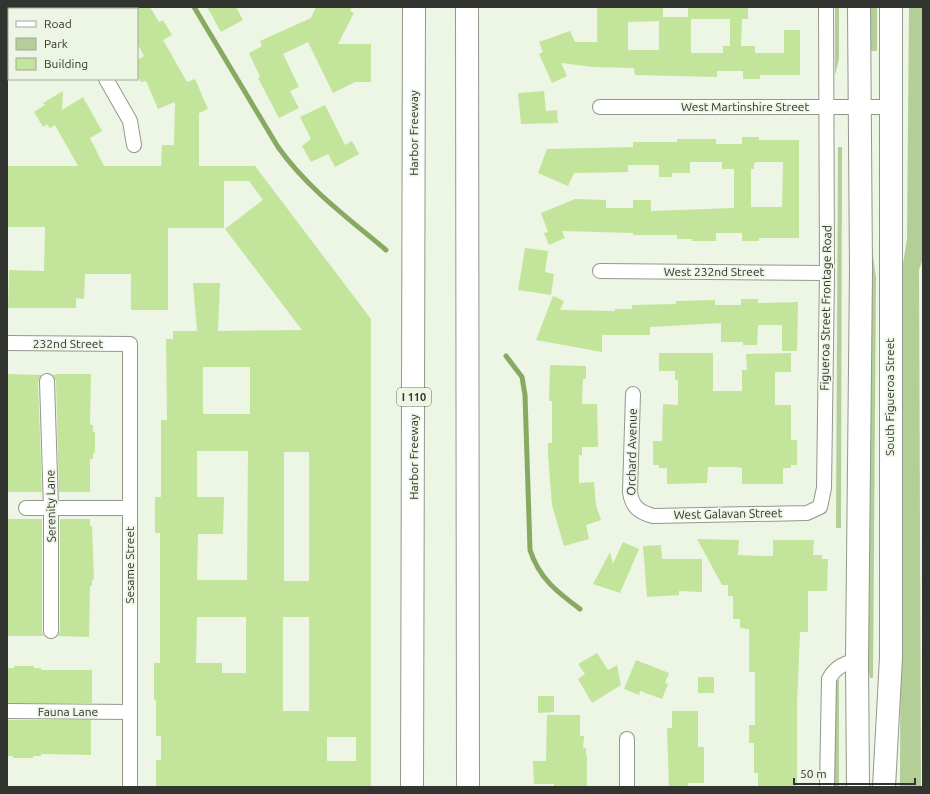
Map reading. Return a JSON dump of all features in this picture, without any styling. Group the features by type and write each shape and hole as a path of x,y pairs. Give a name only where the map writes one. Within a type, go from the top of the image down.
{"main road":[{"name":"Harbor Freeway","path":"412,787 414,7"},
{"path":"467,7 468,787"},
{"path":"858,787 857,660 861,107 859,7"},
{"name":"South Figueroa Street","path":"884,787 891,657 891,7"}],"street":[{"name":"Figueroa Street Frontage Road","path":"820,507 824,488 827,273 826,7"},
{"path":"107,80 130,121 134,145"},
{"name":"West Martinshire Street","path":"600,107 890,107"},
{"name":"West 232nd Street","path":"600,271 827,273"},
{"name":"232nd Street","path":"7,343 130,344"},
{"name":"Sesame Street","path":"130,344 130,787"},
{"name":"Serenity Lane","path":"48,381 51,508 51,631"},
{"name":"Orchard Avenue","path":"633,394 630,492 631,502 636,508"},
{"name":"West Galavan Street","path":"636,508 643,513 653,516 664,516 807,513 820,507"},
{"path":"26,508 130,508"},
{"path":"828,787 829,679 834,670 840,665 857,660"},
{"name":"Fauna Lane","path":"7,711 130,712"},
{"path":"627,739 627,787"}],"green space":[{"path":"835,7 839,7 839,59 835,75"},
{"path":"869,7 877,7 877,51 869,51"},
{"path":"909,7 923,7 923,258 919,270 921,787 900,787 902,270 907,239"},
{"path":"838,147 842,147 841,528 836,528"},
{"path":"871,241 876,278 873,678 870,678 865,650"},
{"path":"834,680 839,680 839,787 833,787"}],"building":[{"path":"137,7 150,7 159,22 163,20 172,35 163,40 187,82 195,79 208,109 199,113 199,166 255,166 371,319 371,787 156,787 156,760 161,760 161,736 156,736 156,700 154,700 154,663 160,663 160,533 155,533 155,497 161,497 161,420 167,420 166,339 173,339 173,331 197,331 193,283 220,283 218,331 302,330 225,229 263,200 249,181 224,181 224,228 168,228 168,310 131,310 131,274 85,274 84,299 76,298 76,308 8,308 9,270 44,271 45,227 7,227 7,166 78,166 55,125 50,128 47,124 43,127 34,112 45,105 43,103 63,91 62,110 83,97 102,131 90,138 104,166 161,166 162,145 174,145 175,102 158,109 146,81 141,82 138,78 138,59 144,56 138,45","holes":["203,367 250,367 250,414 203,414","197,451 248,451 247,580 197,580 198,534 223,534 224,497 197,497","284,452 309,452 309,581 284,581","197,617 246,617 246,673 222,673 222,663 196,663","283,617 309,617 309,711 283,711","327,737 356,737 356,761 327,761"]},
{"path":"207,7 236,7 243,20 221,32"},
{"path":"316,7 352,7 350,11 354,13 338,44 371,44 371,82 355,82 333,93 308,42 283,54 299,87 290,91 299,108 279,118 258,78 260,77 249,53 262,46 260,41 311,18"},
{"path":"597,7 663,7 663,17 688,17 688,7 748,7 748,19 742,19 741,46 755,46 755,53 784,53 784,30 800,30 800,75 760,75 760,79 743,79 743,71 717,71 717,77 635,75 634,68 593,67 561,63 567,76 552,83 539,54 543,52 539,42 570,31 575,42 597,42","holes":["691,19 730,19 730,46 723,46 723,53 691,53","659,21 659,50 628,50 628,22"]},
{"path":"544,91 546,111 557,110 558,123 521,124 518,93"},
{"path":"325,105 345,145 352,141 359,154 335,167 328,154 311,162 302,146 311,139 300,117"},
{"path":"742,137 759,137 759,140 799,140 799,238 759,238 759,241 742,241 742,233 716,233 716,241 692,241 692,239 677,239 677,235 633,235 633,233 562,231 565,238 549,245 544,233 548,232 541,213 575,199 606,200 606,208 633,208 633,200 651,200 651,211 734,208 734,169 722,169 722,162 690,162 690,173 672,173 672,177 659,177 659,165 628,165 628,172 574,173 568,186 538,173 547,149 633,147 633,142 677,142 677,139 716,139 716,144 742,144","holes":["783,162 782,207 751,207 751,169 754,169 754,163"]},
{"path":"525,248 548,251 545,272 554,274 551,295 518,290"},
{"path":"553,296 564,301 560,310 615,311 615,309 632,309 632,305 676,304 676,301 715,300 715,305 741,305 741,299 758,299 758,303 798,302 797,351 782,351 782,325 758,325 757,345 743,345 743,342 721,342 721,323 650,327 650,335 602,335 602,352 536,340"},
{"path":"659,353 713,353 713,391 742,391 742,370 747,370 746,354 791,353 791,372 775,372 775,405 791,405 791,440 797,440 797,465 791,465 791,468 783,468 783,484 742,484 742,468 708,467 707,483 667,484 667,468 659,468 659,465 653,465 653,441 662,441 663,404 678,405 678,380 675,380 675,371 659,371"},
{"path":"550,365 586,366 586,379 583,379 582,404 597,404 598,447 582,447 582,455 579,455 579,483 594,482 596,505 601,520 586,525 589,539 564,546 552,505 548,455 548,443 552,443 552,401 549,401"},
{"path":"7,374 42,375 38,381 42,492 7,492"},
{"path":"91,374 90,425 93,425 93,432 95,432 95,453 93,453 93,459 90,459 90,492 59,492 56,381 52,375"},
{"path":"7,519 42,519 42,631 44,636 7,636"},
{"path":"60,519 90,519 90,526 92,526 94,580 92,580 92,586 90,586 89,637 57,636 60,631"},
{"path":"697,539 739,540 738,555 759,556 773,556 773,540 814,540 813,555 822,555 822,559 828,559 827,591 808,591 808,632 800,632 797,704 797,787 758,787 758,773 754,773 754,743 749,743 749,725 755,725 755,672 749,672 749,629 740,628 740,619 733,619 733,596 728,596 728,585 722,585"},
{"path":"623,542 639,549 620,593 593,584 610,552 613,564"},
{"path":"661,545 662,559 702,559 702,592 679,591 679,595 647,597 643,546"},
{"path":"597,653 608,670 617,665 621,685 592,703 578,679 585,674 578,664"},
{"path":"636,660 669,673 665,683 668,684 662,699 640,691 639,695 624,689"},
{"path":"14,666 34,666 34,668 41,668 41,670 92,670 92,703 7,703 7,668 14,668"},
{"path":"698,677 714,677 714,693 698,693"},
{"path":"538,696 554,696 554,712 538,713"},
{"path":"672,711 698,711 698,747 704,747 704,783 688,783 688,787 669,787 667,728 672,728"},
{"path":"547,715 580,715 580,736 584,736 583,748 586,748 587,755 587,787 554,787 554,784 534,784 533,761 546,761"},
{"path":"7,720 91,720 91,755 41,754 41,756 33,756 33,758 13,758 13,756 7,756"}],"waterway":[{"path":"194,7 278,147 289,162 329,202 386,250"},
{"path":"506,356 522,377 525,395 530,550 538,569 550,584 580,609"}]}
